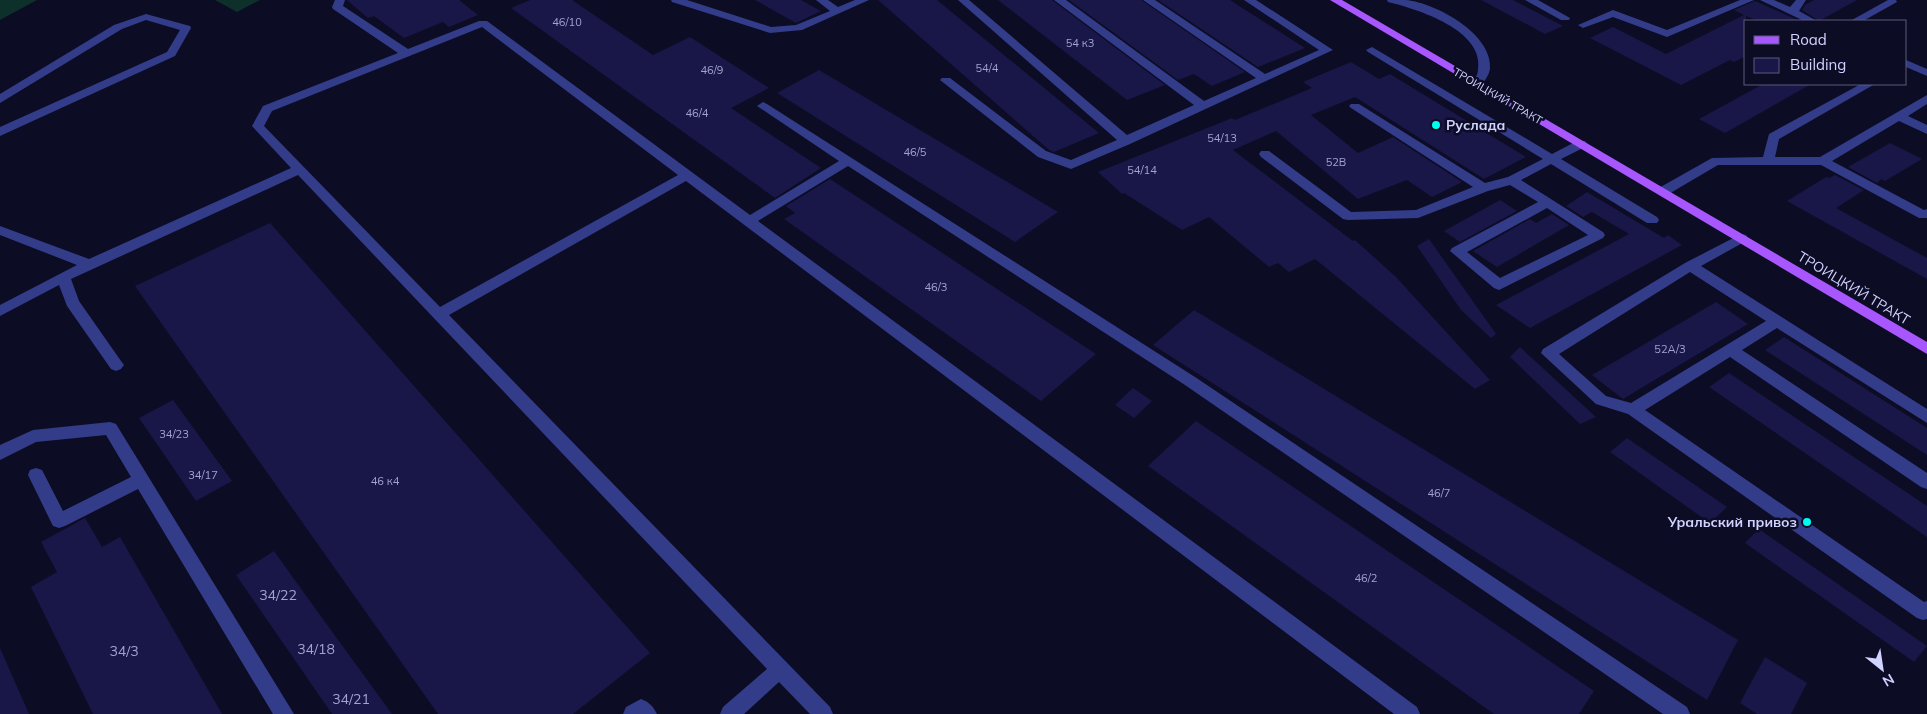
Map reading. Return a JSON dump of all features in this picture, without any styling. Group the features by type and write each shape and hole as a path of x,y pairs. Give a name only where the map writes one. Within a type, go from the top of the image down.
{"main road":[{"name":"ТРОИЦКИЙ ТРАКТ","path":"1335,0 1927,349"}],"street":[{"path":"340,0 338,7 406,53"},
{"path":"676,0 770,30 798,28 864,0"},
{"path":"821,0 838,11"},
{"path":"963,0 1126,141"},
{"path":"1059,0 1203,106"},
{"path":"1148,0 1264,78"},
{"path":"946,80 1042,154 1071,165 1327,50 1249,0"},
{"path":"1392,0 1427,10 1448,20 1471,37 1482,54 1484,70 1477,84"},
{"path":"1530,0 1565,18"},
{"path":"1583,25 1613,13 1667,34 1749,0"},
{"path":"1765,0 1810,20"},
{"path":"1791,12 1798,7 1801,0"},
{"path":"1857,20 1892,2"},
{"path":"0,99 118,27 146,17 186,28 171,54 0,132"},
{"path":"823,714 258,126 267,108 483,23 1410,714"},
{"path":"1372,50 1652,220"},
{"path":"1907,63 1927,73"},
{"path":"1768,162 1772,137 1867,85"},
{"path":"1662,192 1716,161 1822,161 1927,99"},
{"path":"763,106 1190,381 1680,714"},
{"path":"1355,106 1483,188"},
{"path":"1899,116 1927,130"},
{"path":"1265,154 1348,216 1418,214 1483,188 1512,180 1580,144"},
{"path":"748,221 848,161"},
{"path":"1822,161 1926,217"},
{"path":"0,311 90,264 300,169"},
{"path":"439,314 688,175"},
{"path":"1512,180 1598,235 1499,285 1457,251 1546,203"},
{"path":"0,230 90,264"},
{"path":"1741,238 1690,266 1548,353 1602,400 1633,410 1923,612 1927,608"},
{"path":"1690,266 1927,418"},
{"path":"64,277 72,302 116,365"},
{"path":"1633,410 1776,322"},
{"path":"1730,350 1927,482"},
{"path":"0,453 33,436 110,428 284,714"},
{"path":"36,475 59,521 141,480"},
{"path":"730,714 780,669"},
{"path":"633,714 641,708 647,714"}],"green space":[{"path":"0,0 37,0 0,20"},
{"path":"215,0 260,0 237,12"}],"building":[{"path":"347,0 459,0 478,15 449,27 443,22 404,38 374,16 368,18"},
{"path":"530,0 572,0 653,55 690,37 769,88 731,108 821,168 775,198 511,8"},
{"path":"755,0 801,0 821,11 796,23"},
{"path":"878,0 937,0 1099,133 1054,152 1049,150"},
{"path":"998,0 1052,0 1165,85 1127,100"},
{"path":"1069,0 1141,0 1245,72 1212,86 1194,74 1178,80"},
{"path":"1158,0 1230,0 1305,48 1258,67"},
{"path":"1481,0 1513,0 1563,26 1545,34"},
{"path":"1814,0 1857,0 1821,20 1817,20 1802,10 1805,5"},
{"path":"1755,1 1798,20 1756,20 1746,16 1746,20 1744,20 1744,57 1734,62 1730,60 1681,85 1590,38 1613,27 1666,54 1744,15 1734,10"},
{"path":"1351,62 1379,79 1390,74 1526,157 1484,179 1355,97 1311,115 1358,153 1393,137 1462,182 1432,197 1407,180 1358,199 1276,131 1233,150 1353,241 1355,240 1396,277 1490,380 1475,389 1315,259 1289,272 1278,263 1269,267 1209,217 1182,230 1124,193 1122,194 1098,172 1232,118 1235,120 1312,88 1303,82"},
{"path":"819,70 1058,212 1015,242 777,93"},
{"path":"1761,85 1809,85 1725,133 1699,119"},
{"path":"1890,143 1922,159 1885,181 1881,179 1877,183 1848,167"},
{"path":"1835,175 1864,190 1836,208 1927,258 1927,279 1787,201 1826,177 1829,178"},
{"path":"830,179 1096,354 1041,401 784,219 795,213 786,206"},
{"path":"1587,192 1664,238 1668,235 1682,245 1530,328 1496,305 1629,234 1592,212 1583,217 1566,206"},
{"path":"1500,200 1517,211 1460,242 1444,231"},
{"path":"1552,214 1569,225 1497,267 1473,251 1530,219 1536,223"},
{"path":"270,223 650,653 573,714 438,714 135,286"},
{"path":"1429,239 1496,334 1491,338 1461,310 1417,246"},
{"path":"1716,302 1748,324 1623,399 1592,375"},
{"path":"1194,310 1738,640 1707,700 1153,345"},
{"path":"1784,337 1927,428 1927,455 1765,350"},
{"path":"1520,347 1596,417 1580,424 1510,357"},
{"path":"1729,373 1927,506 1927,537 1709,387"},
{"path":"1133,388 1152,401 1134,418 1115,405"},
{"path":"173,400 232,481 196,501 139,418"},
{"path":"1196,421 1594,691 1579,714 1494,714 1148,466"},
{"path":"1627,438 1727,507 1710,523 1610,452"},
{"path":"85,518 102,547 120,537 222,714 93,714 31,587 57,572 41,542"},
{"path":"1759,529 1927,646 1914,662 1745,543"},
{"path":"274,551 392,714 332,714 236,575"},
{"path":"0,648 29,714 0,714"},
{"path":"1765,657 1807,683 1791,714 1757,714 1740,703"}],"place":[{"name":"Руслада","path":"1436,125"},
{"name":"Уральский привоз","path":"1807,522"}]}
